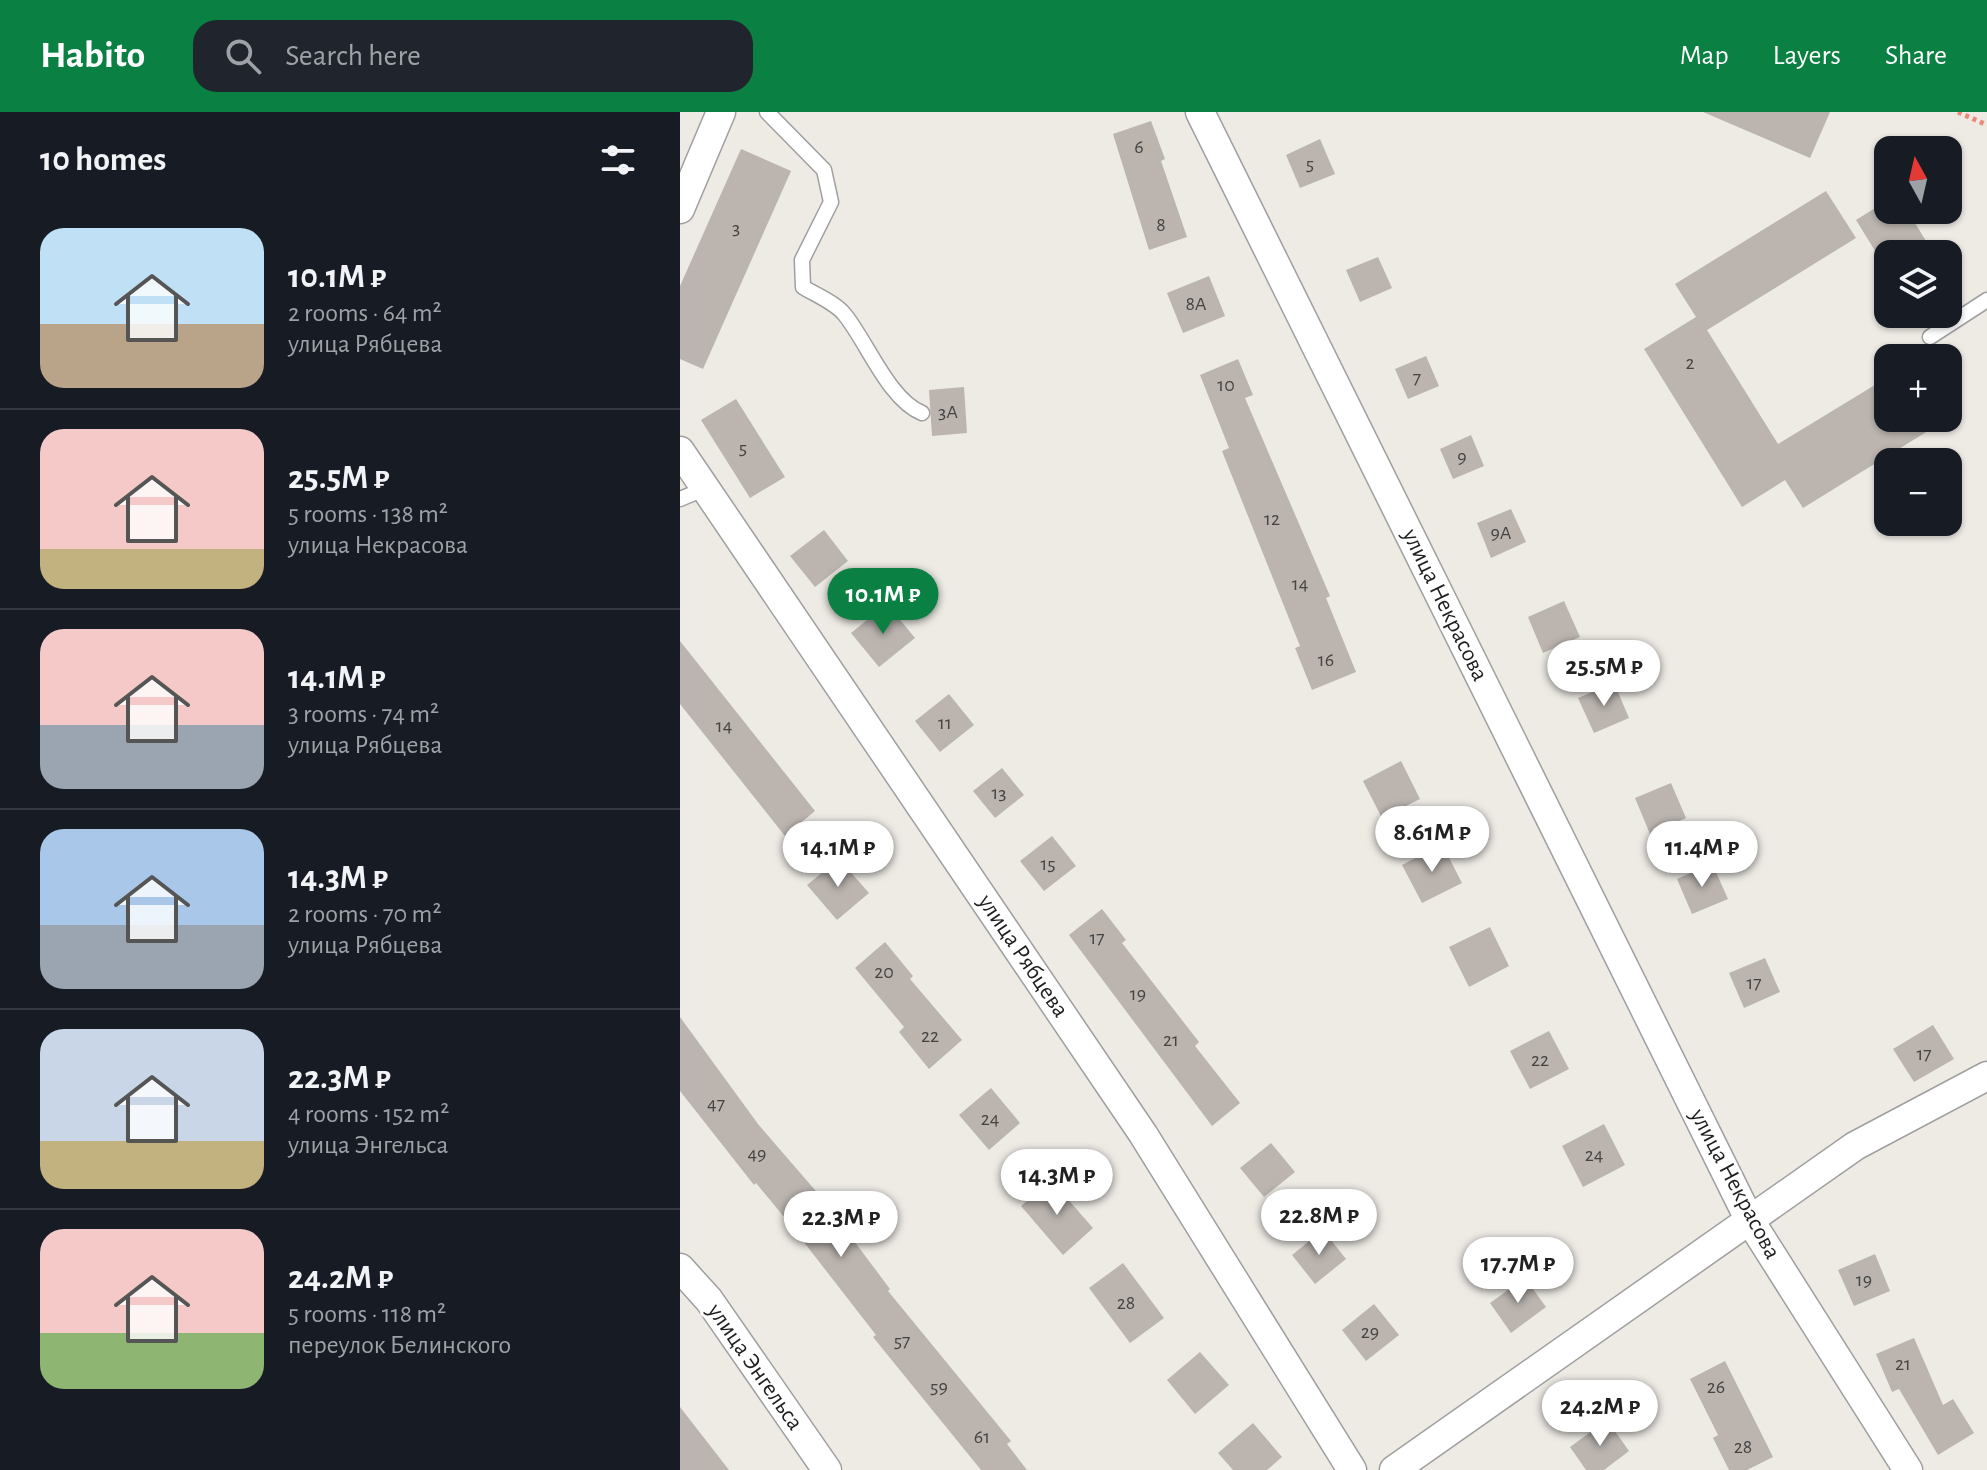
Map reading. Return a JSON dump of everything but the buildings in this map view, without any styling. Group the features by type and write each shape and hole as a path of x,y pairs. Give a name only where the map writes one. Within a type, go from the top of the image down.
{"street":[{"path":"680,207 721,112"},
{"name":"улица Некрасова","path":"1200,112 1749,1219 1908,1470"},
{"name":"улица Рябцева","path":"680,451 692,494 1143,1134 1352,1470"},
{"path":"1394,1470 1855,1146 1987,1076"},
{"name":"улица Энгельса","path":"680,1268 709,1300 827,1470"}],"lane":[{"path":"767,112 824,170 831,202 802,260 803,287 844,312 889,382 912,409 922,413"},
{"path":"1930,337 1987,300"}],"path":[{"path":"1958,112 1987,125"}]}
